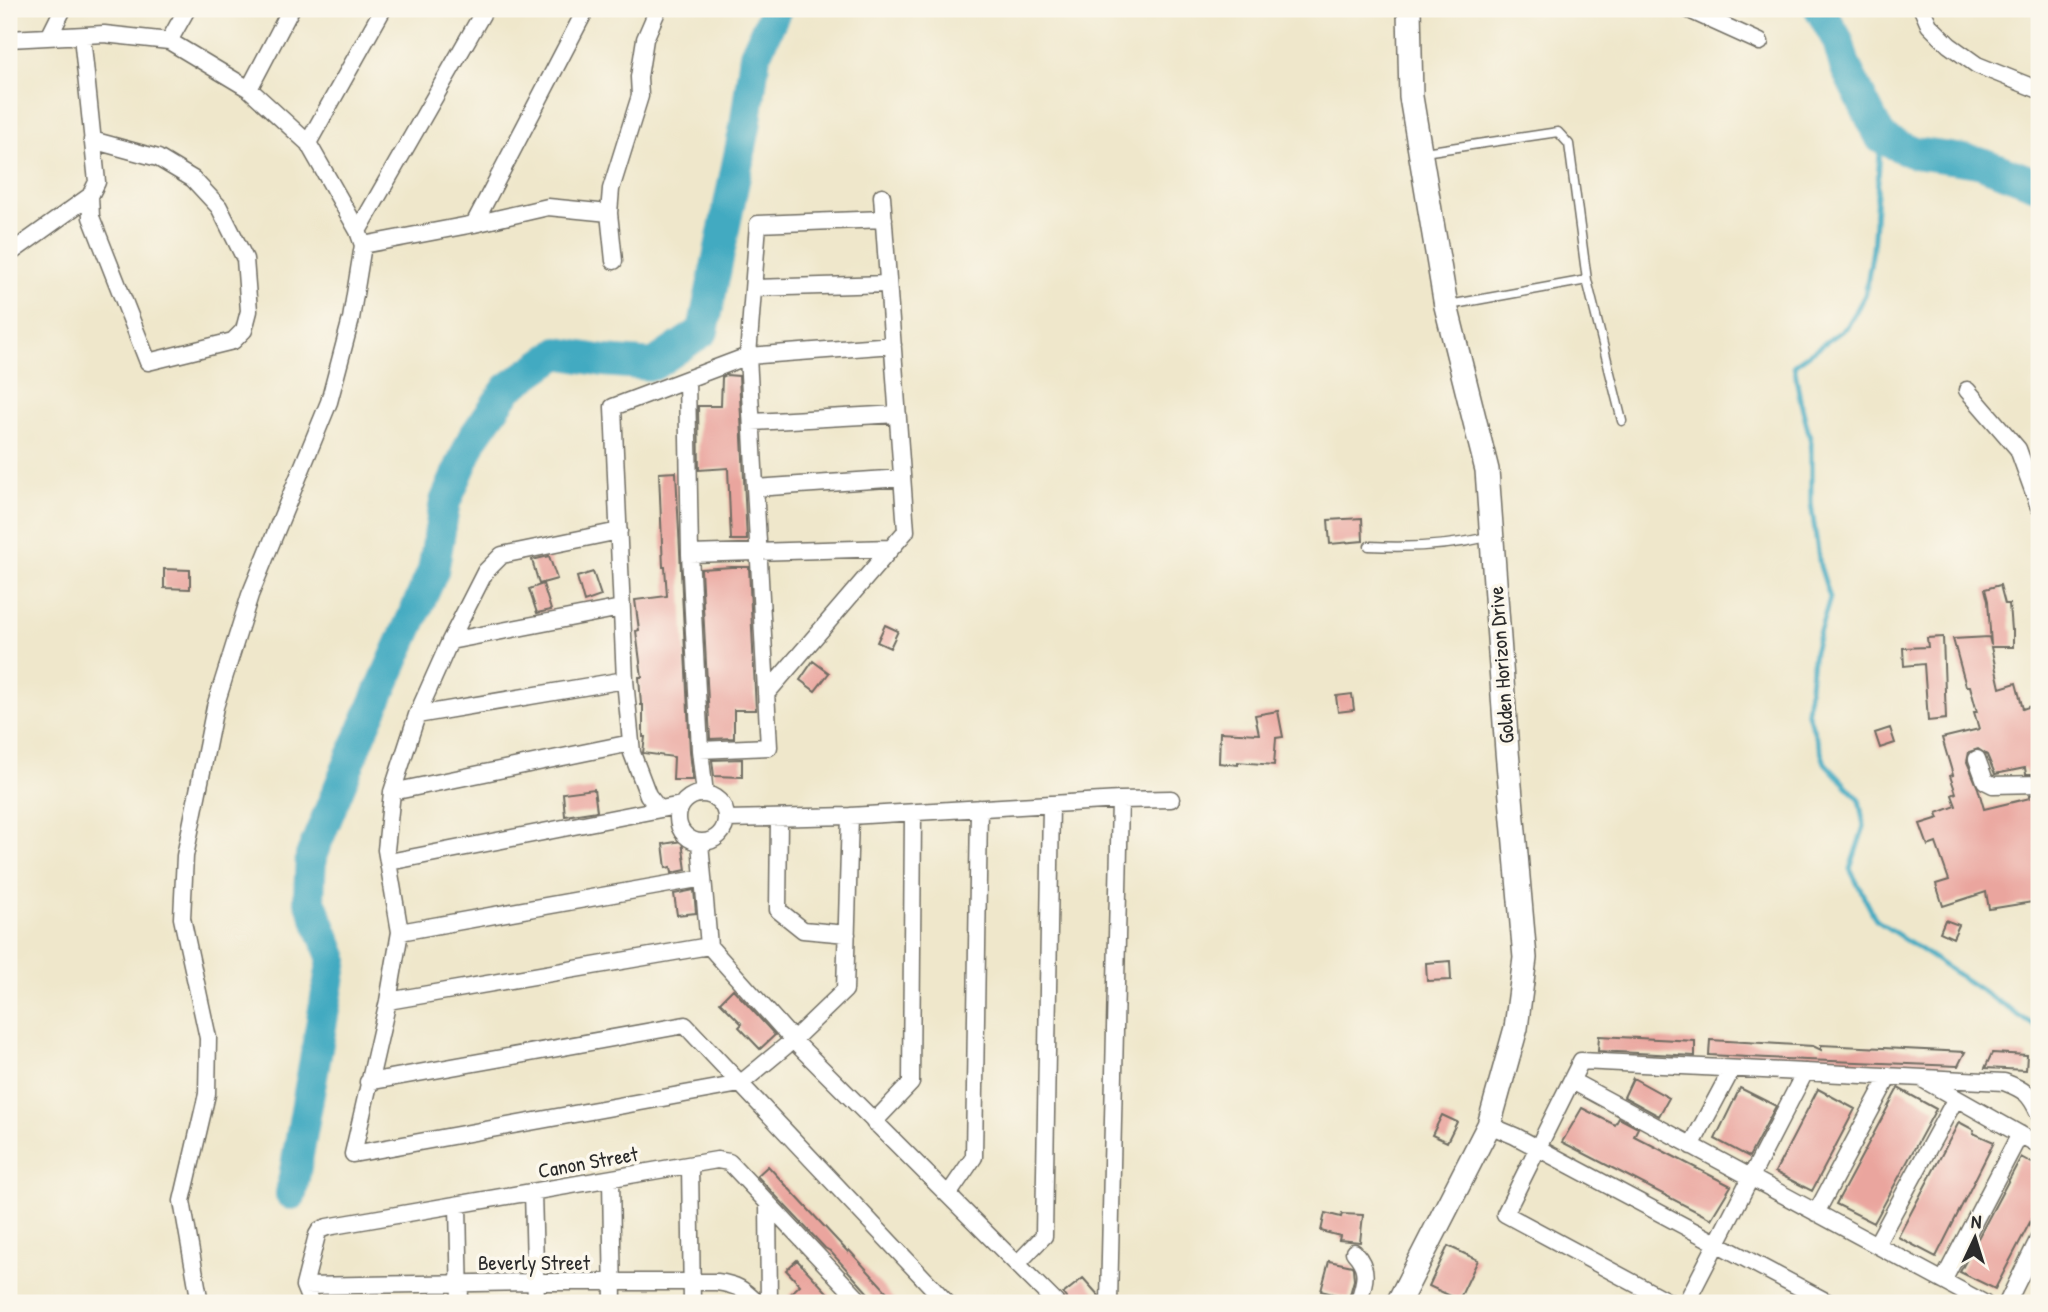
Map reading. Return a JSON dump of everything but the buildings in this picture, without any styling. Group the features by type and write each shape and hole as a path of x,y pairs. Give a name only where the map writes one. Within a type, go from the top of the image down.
{"street":[{"path":"49,37 63,9"},
{"path":"169,41 187,9"},
{"path":"249,89 291,9"},
{"path":"308,143 383,9"},
{"path":"200,1303 181,1201 207,1094 208,1038 182,918 185,856 215,707 250,595 330,402 352,319 361,238 485,9"},
{"path":"474,224 586,9"},
{"path":"614,261 609,213 611,189 640,96 639,77 645,39 658,9"},
{"name":"Golden Horizon Drive","path":"1398,1303 1489,1125 1516,1028 1525,958 1487,470 1446,306 1412,97 1409,9"},
{"path":"1687,9 1760,42"},
{"path":"1922,9 1928,25 1949,45 1978,65 2039,90"},
{"path":"9,39 104,34 169,41 249,89 308,143 361,238"},
{"path":"9,254 90,196 97,182 82,36"},
{"path":"90,196 91,217 148,362 233,341 244,330 248,311 245,260 219,207 193,179 158,158 93,140"},
{"path":"766,694 905,531 882,196"},
{"path":"361,238 474,224 548,207 609,213"},
{"path":"700,750 769,747 748,356 758,224 884,219"},
{"path":"754,288 888,284"},
{"path":"659,809 648,795 632,753 621,608 613,407 748,356 893,345"},
{"path":"687,379 690,554 700,750 705,794"},
{"path":"1967,390 2018,449 2039,507"},
{"path":"752,422 898,414"},
{"path":"755,488 902,478"},
{"path":"619,531 502,555 485,572 450,641 417,716 392,792 386,849 400,932 388,1001 353,1154 740,1084 793,1040 845,990 850,816"},
{"path":"690,554 891,548"},
{"path":"450,641 621,608"},
{"path":"417,716 625,680"},
{"path":"392,792 631,743"},
{"path":"1977,759 1984,781 1993,785 2039,784"},
{"path":"388,862 681,805 692,796 705,794 718,800 723,806 726,819 721,834 708,842 692,841 679,830 677,821 681,805"},
{"path":"726,819 850,816 1171,799"},
{"path":"1109,1303 1120,800"},
{"path":"1017,1264 1044,1236 1051,804"},
{"path":"948,1195 974,1157 979,808"},
{"path":"874,1122 911,1083 913,813"},
{"path":"779,818 778,910 803,930 847,934"},
{"path":"700,843 709,946 793,1040 1056,1303"},
{"path":"400,932 703,878"},
{"path":"388,1001 709,946"},
{"path":"368,1082 685,1026 947,1303"},
{"path":"1671,1303 1505,1214 1581,1061 2004,1082 2022,1088 2032,1099 2039,1114"},
{"path":"1691,1146 1732,1069"},
{"path":"1686,1303 1805,1072"},
{"path":"1816,1213 1889,1076"},
{"path":"1918,1077 2039,1145"},
{"path":"1572,1081 1984,1303"},
{"path":"1876,1245 1956,1098"},
{"path":"1489,1125 1538,1148 1829,1303"},
{"path":"1942,1281 2020,1134"},
{"name":"Canon Street","path":"304,1286 320,1230 336,1225 717,1160 729,1162 862,1303"},
{"path":"690,1165 692,1303"},
{"path":"611,1179 613,1303"},
{"path":"534,1192 536,1303"},
{"path":"768,1203 769,1303"},
{"path":"458,1205 460,1303"},
{"path":"2007,1303 2039,1238"},
{"path":"1353,1251 1364,1265 1365,1273 1358,1303"},
{"name":"Beverly Street","path":"304,1286 692,1282 734,1284 757,1303"},
{"path":"304,1286 311,1303"}],"lane":[{"path":"1421,152 1558,132 1569,145 1587,280 1622,421"},
{"path":"1446,306 1587,280"},
{"path":"1369,546 1445,544 1491,536"}],"waterway":[{"path":"291,1194 333,959 309,898 311,856 433,571 445,502 473,438 508,388 558,353 604,361 653,365 703,331 745,127 755,55 776,9"},
{"path":"1820,9 1838,41 1845,66 1881,138 1914,153 1979,162 2039,185"},
{"path":"1881,138 1873,249 1865,295 1847,327 1794,365 1811,442 1811,503 1820,566 1830,598 1814,651 1807,711 1825,763 1859,799 1864,826 1850,869 1876,920 2039,1029"}]}
